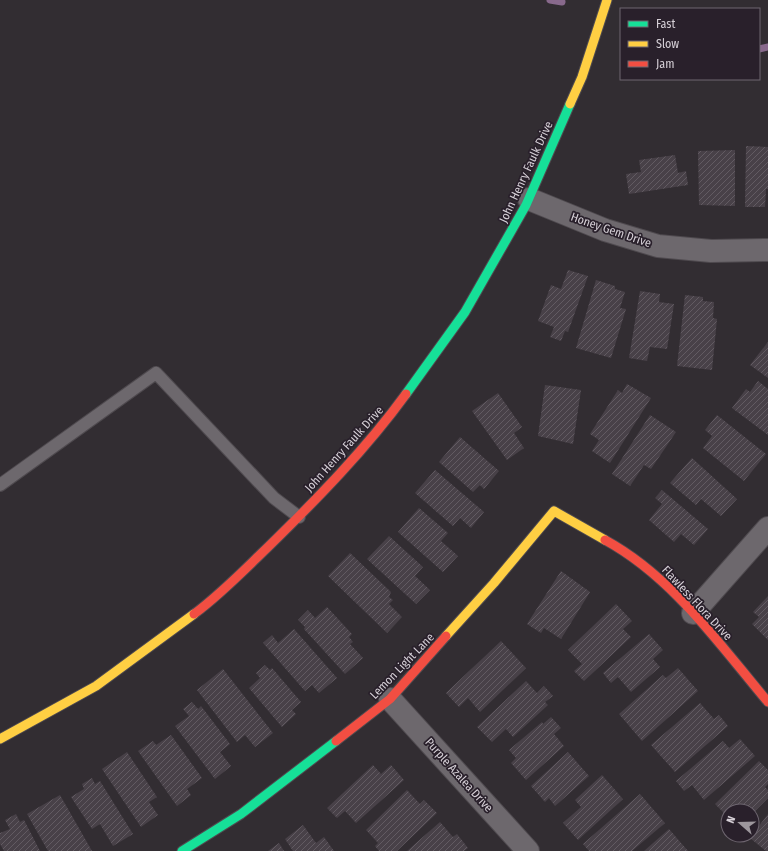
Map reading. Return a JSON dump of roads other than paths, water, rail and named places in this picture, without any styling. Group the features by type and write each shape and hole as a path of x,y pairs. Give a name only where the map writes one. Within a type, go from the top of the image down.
{"street":[{"name":"John Henry Faulk Drive","path":"0,739 96,686 209,602 299,517 382,428 461,319 529,199 582,77 607,0"},
{"name":"Honey Gem Drive","path":"529,199 605,230 658,246 711,251 768,250"},
{"name":"Flawless Flora Drive","path":"554,511 622,549 658,577 693,613 768,702"},
{"name":"Lemon Light Lane","path":"182,851 241,814 390,699 494,583 554,511"},
{"path":"693,613 768,528"},
{"name":"Purple Azalea Drive","path":"390,699 528,851"}],"lane":[{"path":"0,485 156,373 274,498 299,517"}],"waterway":[{"path":"550,0 562,2"},
{"path":"760,49 768,47"}]}
